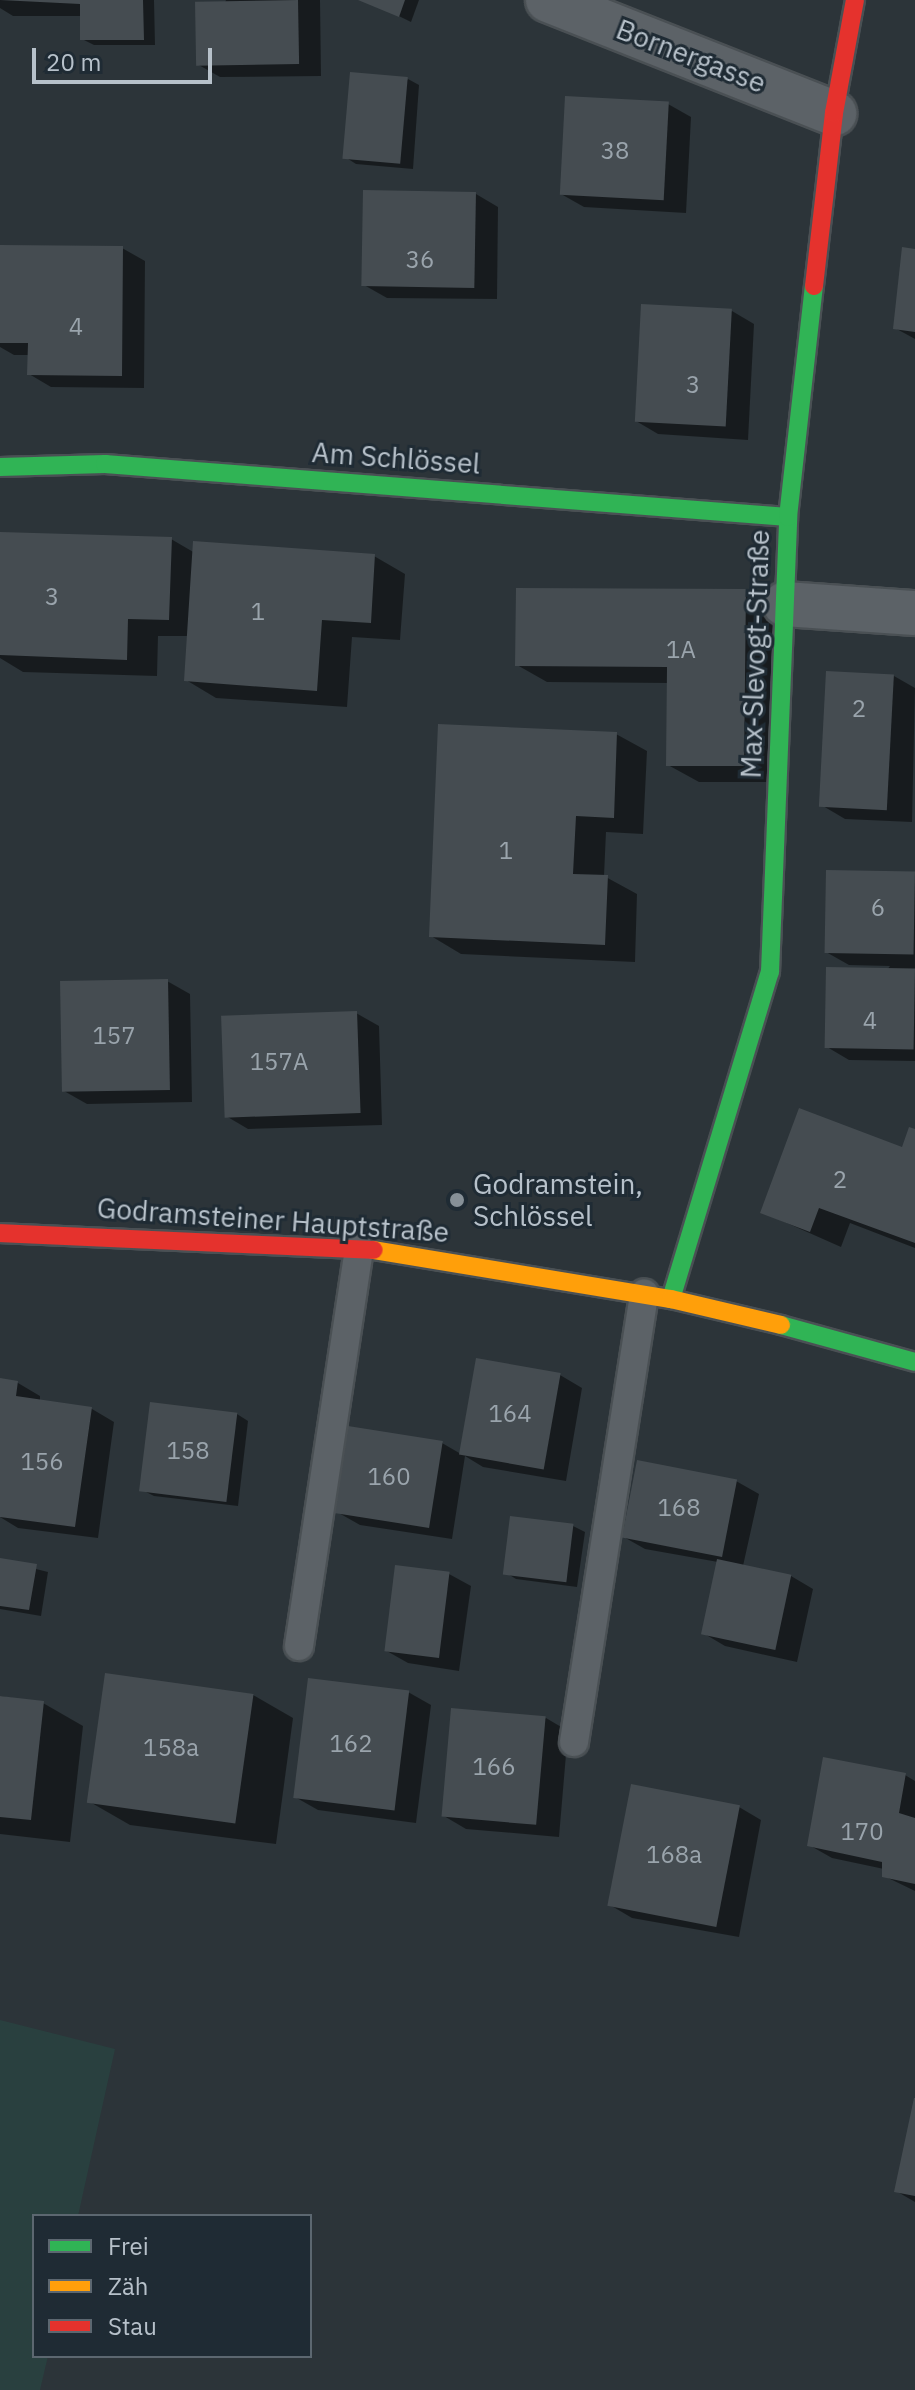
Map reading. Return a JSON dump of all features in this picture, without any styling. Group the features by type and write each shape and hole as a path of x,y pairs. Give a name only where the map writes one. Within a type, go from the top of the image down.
{"street":[{"name":"Bornergasse","path":"548,0 834,113"},
{"name":"Max-Slevogt-Straße","path":"657,1296 770,972 788,517 834,113 855,0"},
{"name":"Am Schlössel","path":"0,467 105,464 788,517"},
{"path":"785,604 915,613"},
{"name":"Godramsteiner Hauptstraße","path":"0,1233 359,1248 657,1296 847,1340 915,1362"}],"lane":[{"path":"299,1646 359,1248"},
{"path":"574,1742 657,1296"}],"green space":[{"path":"0,2020 115,2049 78,2214 32,2214 32,2358 48,2358 40,2390 0,2390"}],"building":[{"path":"0,0 143,0 144,40 80,40 80,4"},
{"path":"298,0 299,64 196,66 195,2"},
{"path":"358,0 405,0 399,17"},
{"path":"350,72 408,77 400,164 342,159"},
{"path":"565,96 669,101 664,200 560,195"},
{"path":"363,190 476,192 474,288 361,286"},
{"path":"0,245 123,246 122,376 27,375 28,343 0,343"},
{"path":"902,247 915,249 915,332 893,329"},
{"path":"641,304 732,309 726,427 635,422"},
{"path":"0,532 172,537 169,620 128,619 127,660 0,655"},
{"path":"193,541 375,554 371,623 322,620 317,691 184,681"},
{"path":"516,588 746,589 744,766 666,766 667,667 515,666"},
{"path":"826,671 894,675 887,810 819,807"},
{"path":"438,724 617,732 614,818 576,816 573,874 608,875 605,945 429,937"},
{"path":"826,870 915,872 914,955 825,953"},
{"path":"826,967 915,969 914,1050 825,1048"},
{"path":"168,979 170,1090 62,1092 60,981"},
{"path":"357,1011 361,1113 225,1118 221,1016"},
{"path":"799,1108 902,1147 909,1127 915,1129 915,1243 819,1208 810,1232 760,1213"},
{"path":"476,1358 561,1373 544,1469 459,1455"},
{"path":"0,1378 18,1381 16,1396 92,1407 75,1527 0,1517"},
{"path":"150,1402 237,1413 226,1502 139,1491"},
{"path":"348,1426 443,1441 429,1528 334,1513"},
{"path":"637,1460 737,1479 722,1557 622,1538"},
{"path":"510,1516 574,1524 566,1582 503,1575"},
{"path":"0,1558 37,1564 29,1610 0,1606"},
{"path":"717,1559 791,1575 775,1650 701,1634"},
{"path":"395,1565 450,1572 439,1658 384,1651"},
{"path":"105,1673 254,1694 235,1824 87,1803"},
{"path":"308,1678 409,1690 394,1811 293,1798"},
{"path":"0,1696 44,1701 31,1820 0,1817"},
{"path":"451,1708 546,1716 536,1825 442,1817"},
{"path":"823,1757 906,1773 899,1813 915,1818 915,1884 882,1877 882,1862 807,1846"},
{"path":"631,1784 740,1805 716,1927 607,1906"},
{"path":"915,2098 915,2196 894,2192"}],"traffic: fast":[{"path":"671,1299 770,972 788,517 814,286"},
{"path":"0,467 105,464 788,517"},
{"path":"781,1325 915,1362"}],"traffic: slow":[{"path":"374,1250 671,1299 781,1325"}],"traffic: jam":[{"path":"814,286 834,113 855,0"},
{"path":"0,1233 374,1250"}],"place":[{"name":"Godramstein, Schlössel","path":"457,1200"}]}
